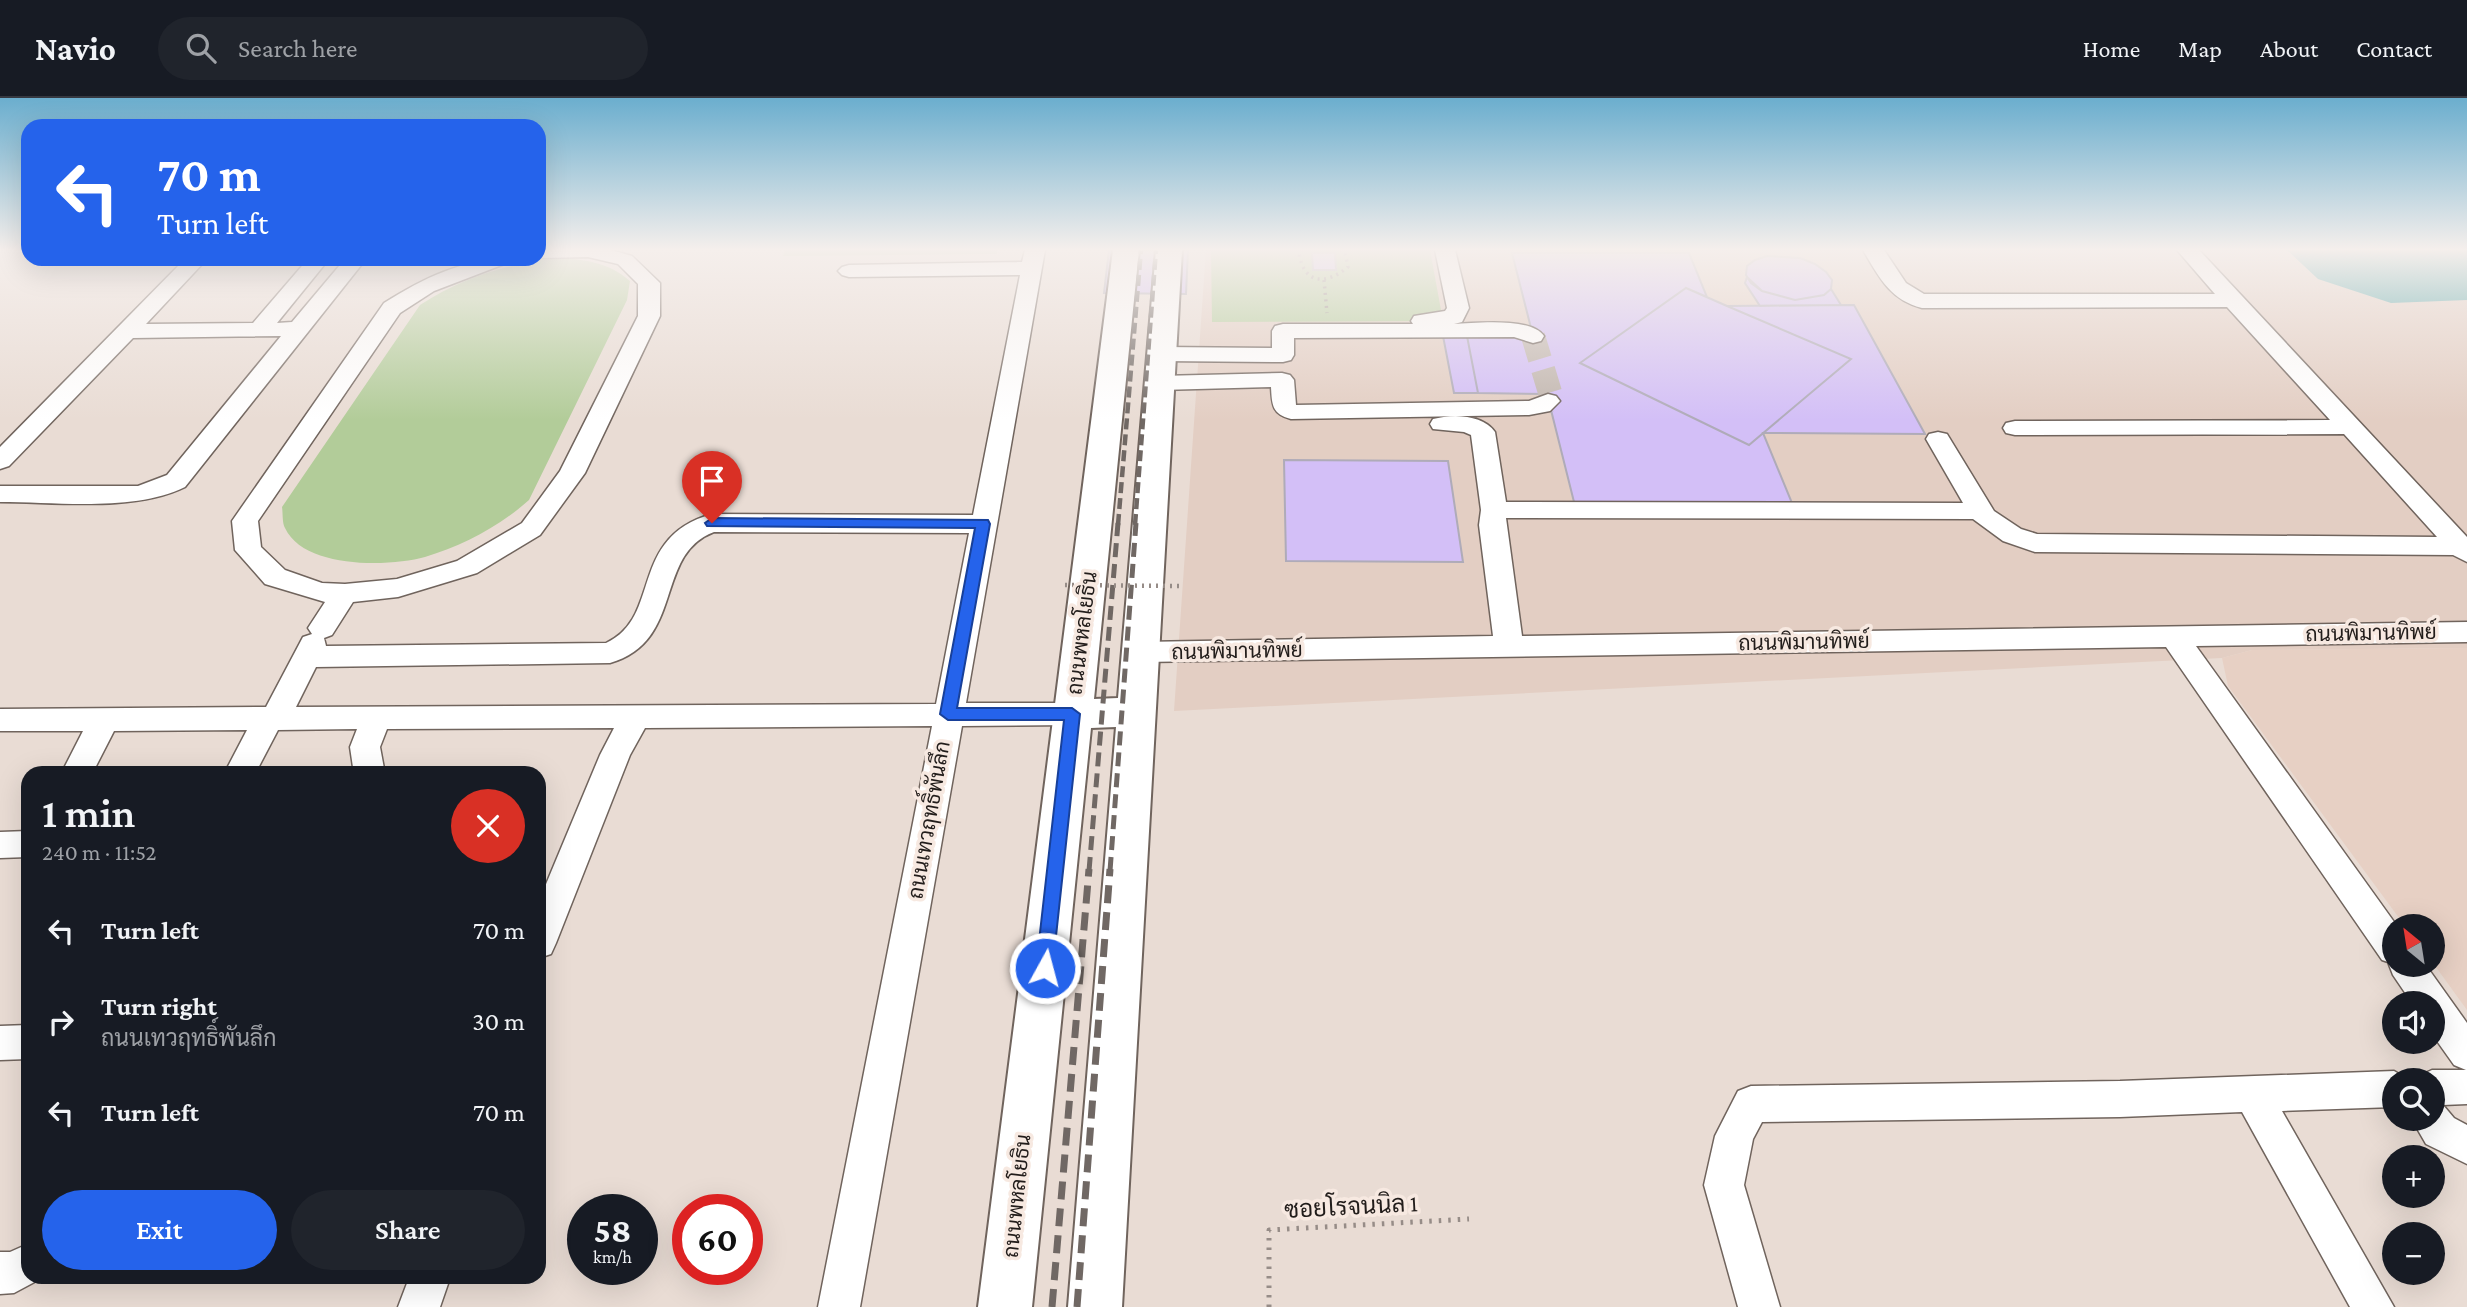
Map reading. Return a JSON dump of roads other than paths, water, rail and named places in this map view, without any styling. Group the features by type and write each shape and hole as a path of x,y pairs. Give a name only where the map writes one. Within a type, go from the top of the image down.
{"main road":[{"name":"ถนนพหลโยธิน","path":"1005,1307 1119,306"},
{"path":"1095,1307 1165,306"},
{"path":"1113,354 1161,368"},
{"path":"1072,714 1137,712"}],"street":[{"path":"0,461 152,306"},
{"path":"259,330 279,306"},
{"path":"0,494 138,494 158,490 176,481 317,306"},
{"path":"394,306 245,521 248,550 275,577 321,592 345,593 398,588 467,567 531,529 572,473 649,316 649,306"},
{"name":"ถนนเทวฤทธิ์พันลึก","path":"839,1307 1025,306"},
{"path":"1458,306 1454,317 1443,321 1283,321 1282,380 1286,426 1465,424 1476,426 1483,432 1508,647"},
{"path":"2239,306 2464,549"},
{"path":"128,331 298,329"},
{"path":"1283,331 1517,330 1533,336"},
{"path":"1161,368 1283,355"},
{"path":"1161,368 1282,380"},
{"path":"1284,408 1291,412 1529,408 1542,406 1548,401"},
{"path":"2015,428 2351,427"},
{"path":"1938,439 1984,517 2012,535 2035,543 2464,549"},
{"path":"1494,510 1981,511"},
{"path":"314,643 610,653 623,649 638,637 676,546 695,528 712,523 983,524"},
{"path":"244,766 345,593"},
{"name":"ถนนพิมานทิพย์","path":"1142,652 2467,632"},
{"path":"2174,636 2382,932"},
{"path":"0,720 1072,714"},
{"path":"546,926 615,755 635,716"},
{"path":"368,766 365,747 376,718"},
{"path":"80,766 104,720"},
{"path":"0,845 21,844"},
{"path":"2445,1022 2467,1053"},
{"path":"0,1042 21,1042"},
{"path":"2445,1088 2467,1087"},
{"path":"1759,1307 1724,1185 1734,1136 1751,1104 2120,1099 2382,1089"},
{"path":"2252,1094 2373,1307"},
{"path":"2440,1131 2467,1145"},
{"path":"0,1273 14,1272 21,1268"},
{"path":"419,1307 428,1284"}],"tunnel":[{"path":"1533,336 1552,399 1548,401"}],"railway":[{"path":"1118,525 1136,306"},
{"path":"1135,525 1152,306"},
{"path":"1089,871 1118,523"},
{"path":"1110,871 1136,523"},
{"path":"1052,1307 1089,869"},
{"path":"1077,1307 1110,869"}]}
